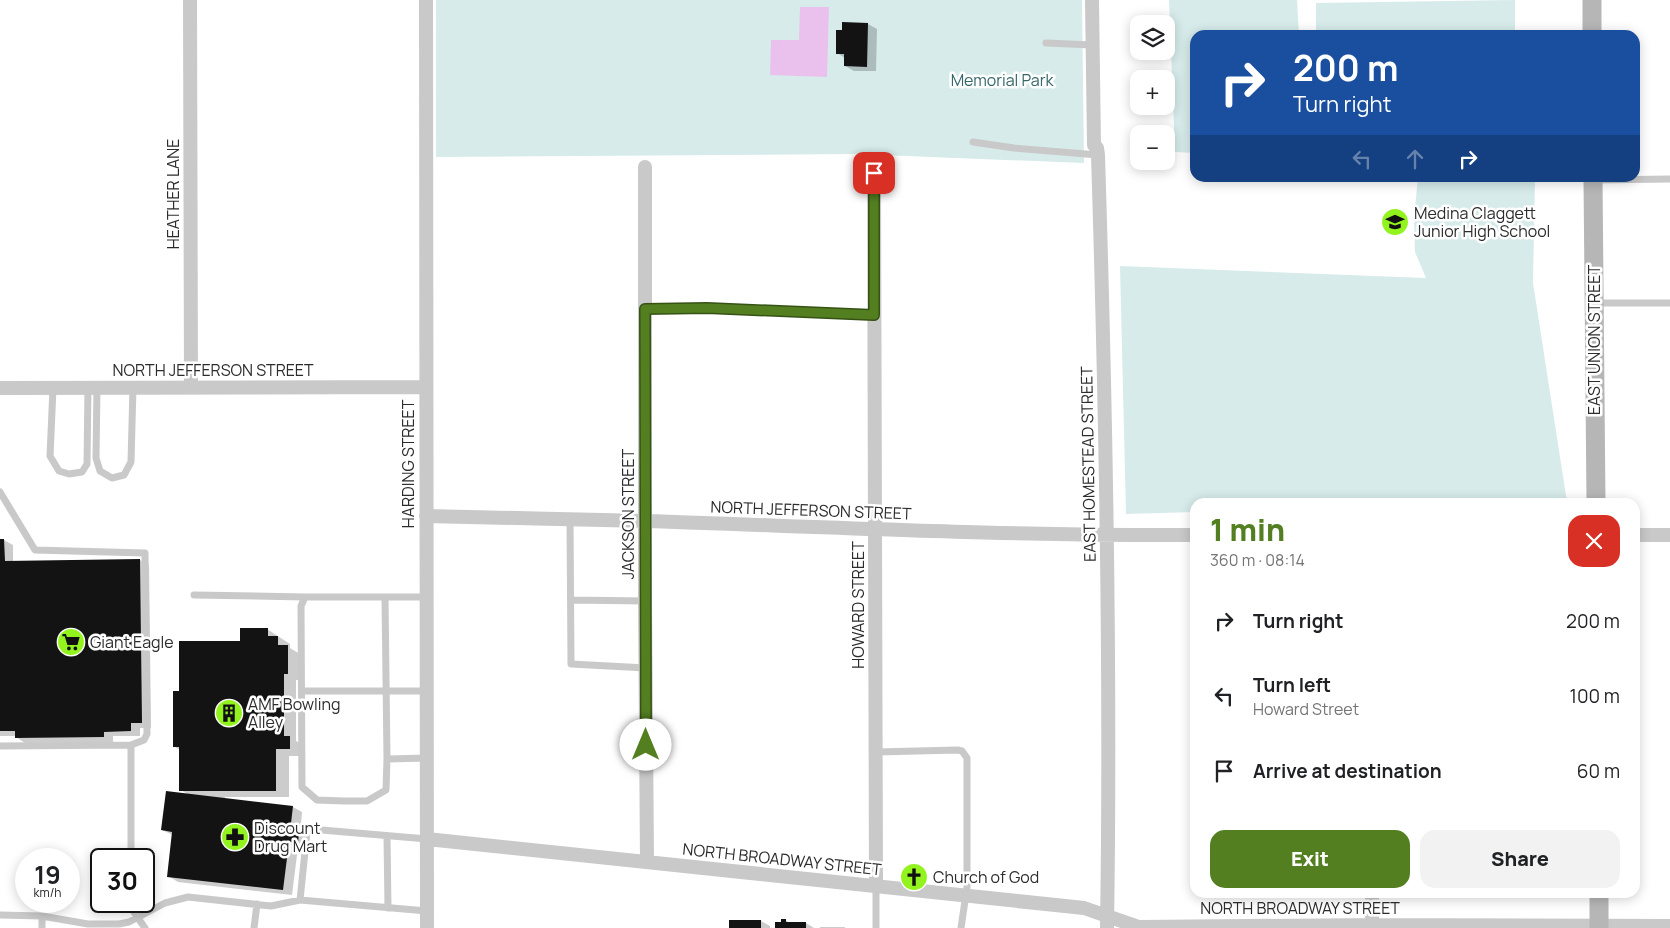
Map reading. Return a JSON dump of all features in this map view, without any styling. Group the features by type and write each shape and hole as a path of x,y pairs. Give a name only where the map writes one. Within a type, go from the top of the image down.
{"street":[{"name":"HEATHER LANE","path":"190,0 191,387"},
{"name":"HARDING STREET","path":"426,0 427,928"},
{"name":"EAST HOMESTEAD STREET","path":"1092,0 1094,145 1097,148 1098,155 1107,536 1107,922"},
{"path":"1592,0 1592,30"},
{"name":"JACKSON STREET","path":"645,167 647,861"},
{"name":"HOWARD STREET","path":"874,173 876,887"},
{"name":"EAST UNION STREET","path":"1593,182 1596,498"},
{"name":"NORTH JEFFERSON STREET","path":"0,388 426,387"},
{"name":"NORTH JEFFERSON STREET","path":"426,516 1107,536 1190,535"},
{"path":"1640,535 1670,535"},
{"name":"NORTH BROADWAY STREET","path":"427,840 647,861 1084,908 1107,922 1139,927 1372,925 1670,926"},
{"path":"1372,898 1372,925"},
{"path":"1599,898 1599,927"}],"lane":[{"path":"1046,43 1092,45"},
{"path":"973,142 1014,148 1098,155"},
{"path":"1640,179 1670,179"},
{"path":"1594,303 1670,303"},
{"path":"645,309 707,308 874,315"},
{"path":"92,387 96,458 100,471 112,478 124,475 131,462 133,387"},
{"path":"53,388 50,456 59,471 69,474 82,472 87,464 92,387"},
{"path":"0,492 35,550 145,553 147,734 144,740 131,745 0,746"},
{"path":"570,520 571,664 646,668"},
{"path":"194,595 426,597"},
{"path":"306,597 301,606 302,787 317,800 367,801 386,790 385,597"},
{"path":"571,600 645,601"},
{"path":"302,691 427,691"},
{"path":"131,745 131,848"},
{"path":"876,752 954,750 965,754 968,762 968,864 961,928"},
{"path":"386,759 427,758"},
{"path":"300,900 308,832 310,829 427,840"},
{"path":"387,836 388,908"},
{"path":"876,887 876,928"},
{"path":"0,915 42,916 88,924 119,924 129,922 165,903 188,897 271,906 300,900 427,911"},
{"path":"254,928 257,904"},
{"path":"135,913 145,928"},
{"path":"42,916 42,928"}],"green space":[{"name":"Memorial Park","path":"436,0 1082,0 1084,163 856,154 436,157"},
{"path":"1169,0 1297,0 1299,30 1190,30 1190,153 1175,152 1175,70 1172,70 1171,60 1175,60 1175,15 1170,15"},
{"path":"1515,0 1515,30 1316,30 1316,3"},
{"path":"1418,182 1535,182 1533,283 1566,498 1190,498 1190,512 1126,514 1120,266 1426,278 1415,252 1414,217"}],"shaded area":[{"path":"800,7 829,7 827,77 770,75 771,40 799,40"}],"building":[{"path":"842,22 868,23 867,67 844,66 844,54 836,54 836,30 842,30"},
{"name":"Giant Eagle","path":"0,539 4,539 5,561 140,559 142,723 131,723 131,731 104,732 104,737 15,738 15,731 0,731"},
{"name":"AMF Bowling Alley","path":"240,628 268,628 268,636 278,636 278,645 288,645 288,674 284,674 284,736 290,736 290,749 276,749 276,791 179,791 179,747 173,747 173,691 179,691 179,641 240,641"},
{"name":"Discount Drug Mart","path":"166,791 293,806 290,832 299,833 298,843 289,842 283,890 167,877 172,832 161,830"},
{"path":"781,919 786,919 786,922 806,922 806,928 775,928 775,922 781,922"},
{"path":"729,920 761,920 761,928 729,928"}],"place":[{"name":"Medina Claggett Junior High School","path":"1395,222"},
{"name":"Giant Eagle","path":"71,642"},
{"name":"AMF Bowling Alley","path":"229,713"},
{"name":"Discount Drug Mart","path":"235,837"},
{"name":"Church of God","path":"914,877"}],"route":[{"path":"646,745 645,309 707,308 874,315 874,173"}]}
